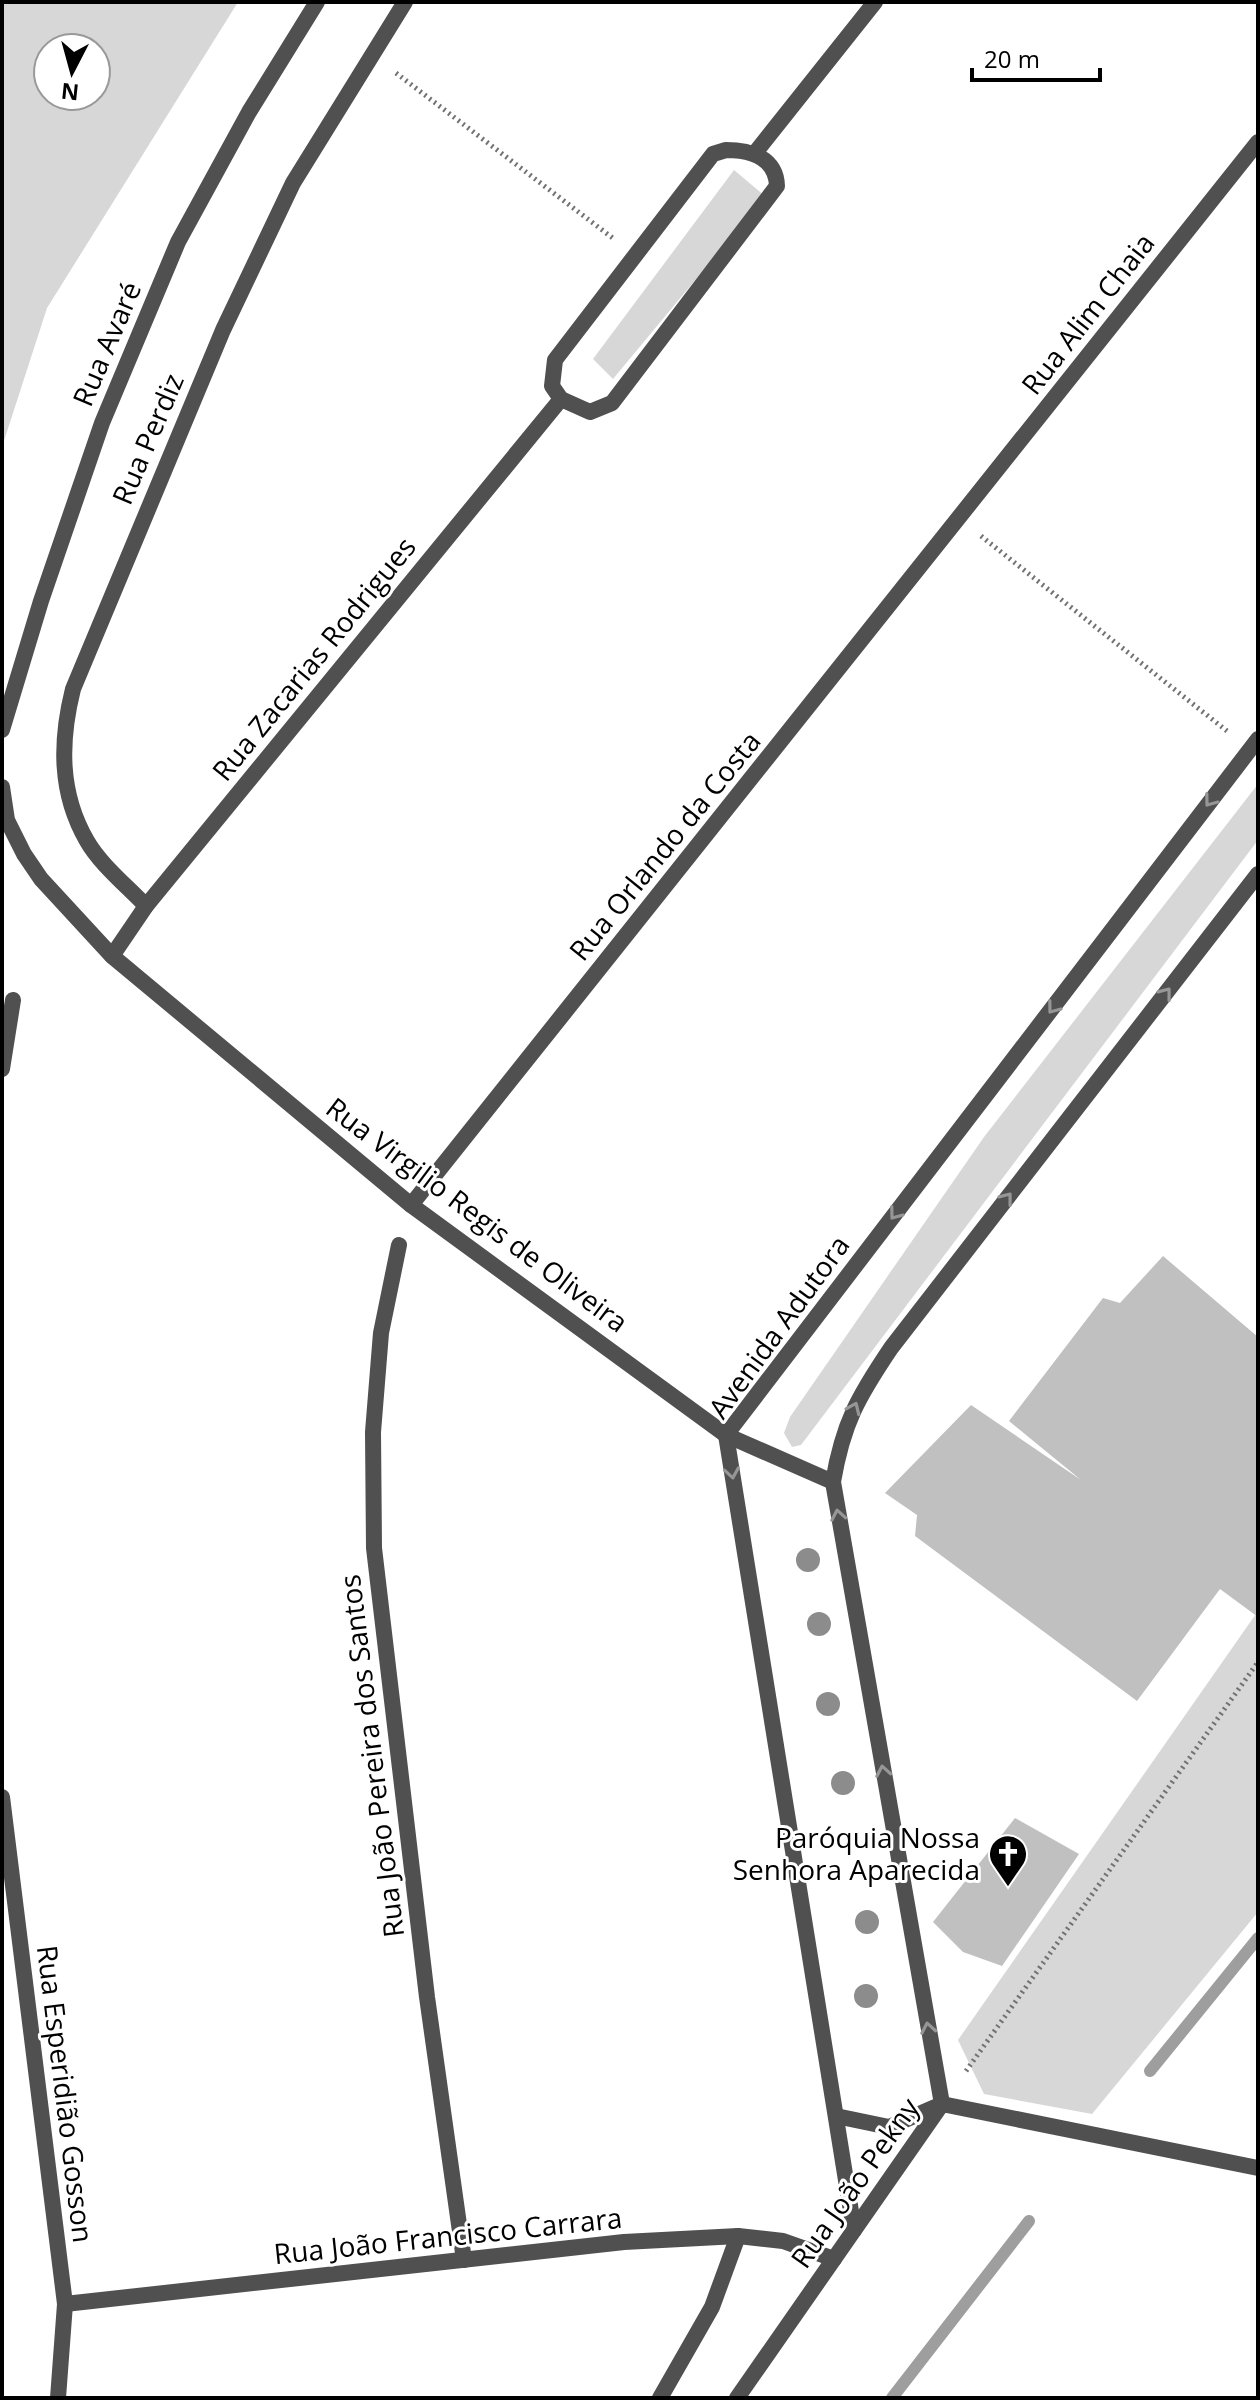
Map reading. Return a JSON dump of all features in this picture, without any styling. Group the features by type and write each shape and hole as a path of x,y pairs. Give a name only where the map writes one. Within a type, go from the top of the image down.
{"street":[{"name":"Rua Avaré","path":"2,730 102,423 172,256 249,112 317,2"},
{"name":"Rua Perdiz","path":"146,906 88,843 71,808 64,769 63,731 73,689 223,330 293,183 405,2"},
{"path":"755,153 875,2"},
{"name":"Rua Alim Chaia","path":"960,519 1258,142"},
{"path":"726,150 755,153 773,168 777,186 612,403 590,412 561,399 552,386 555,360 637,257 713,154 726,150"},
{"name":"Rua Zacarias Rodrigues","path":"112,956 146,906 561,399"},
{"name":"Rua Orlando da Costa","path":"411,1205 960,519"},
{"name":"Avenida Adutora","path":"854,2230 726,1435 1254,744"},
{"path":"2,787 7,820 24,854 41,879 112,956"},
{"path":"836,2116 889,2127 942,2104 833,1482 839,1442 856,1400 891,1348 1258,874"},
{"name":"Rua Virgilio Regis de Oliveira","path":"112,956 411,1205 726,1435 833,1482"},
{"path":"2,1069 13,1000"},
{"name":"Rua João Pereira dos Santos","path":"399,1245 381,1333 373,1432 374,1548 427,1997 464,2260"},
{"name":"Rua Esperidião Gosson","path":"2,1797 65,2304 58,2398"},
{"name":"Rua João Pekny","path":"737,2398 942,2104 1258,2168"},
{"path":"660,2398 712,2307 738,2236"},
{"name":"Rua João Francisco Carrara","path":"65,2304 624,2242 738,2236 783,2241 834,2259"}],"path":[{"path":"371,54 637,257"},
{"path":"960,519 1254,744"},
{"path":"942,2104 1258,1662"}],"shaded area":[{"path":"2,2 238,2 47,308 2,447"},
{"path":"734,170 765,196 613,379 593,359"},
{"path":"1258,784 1258,840 801,1445 792,1447 784,1433 790,1417 984,1137"},
{"path":"1258,1611 1258,1912 1092,2114 984,2094 958,2040"}],"building":[{"path":"1163,1256 1258,1337 1258,1617 1220,1589 1137,1701 915,1536 917,1515 885,1493 971,1405 1081,1480 1009,1421 1103,1298 1120,1303"},
{"name":"Paróquia Nossa Senhora Aparecida","path":"1015,1818 1079,1854 1002,1966 963,1952 933,1922"}],"waterway":[{"path":"1150,2071 1258,1938"},
{"path":"892,2398 1029,2221"}],"place":[{"name":"Paróquia Nossa Senhora Aparecida","path":"1008,1888"}]}
